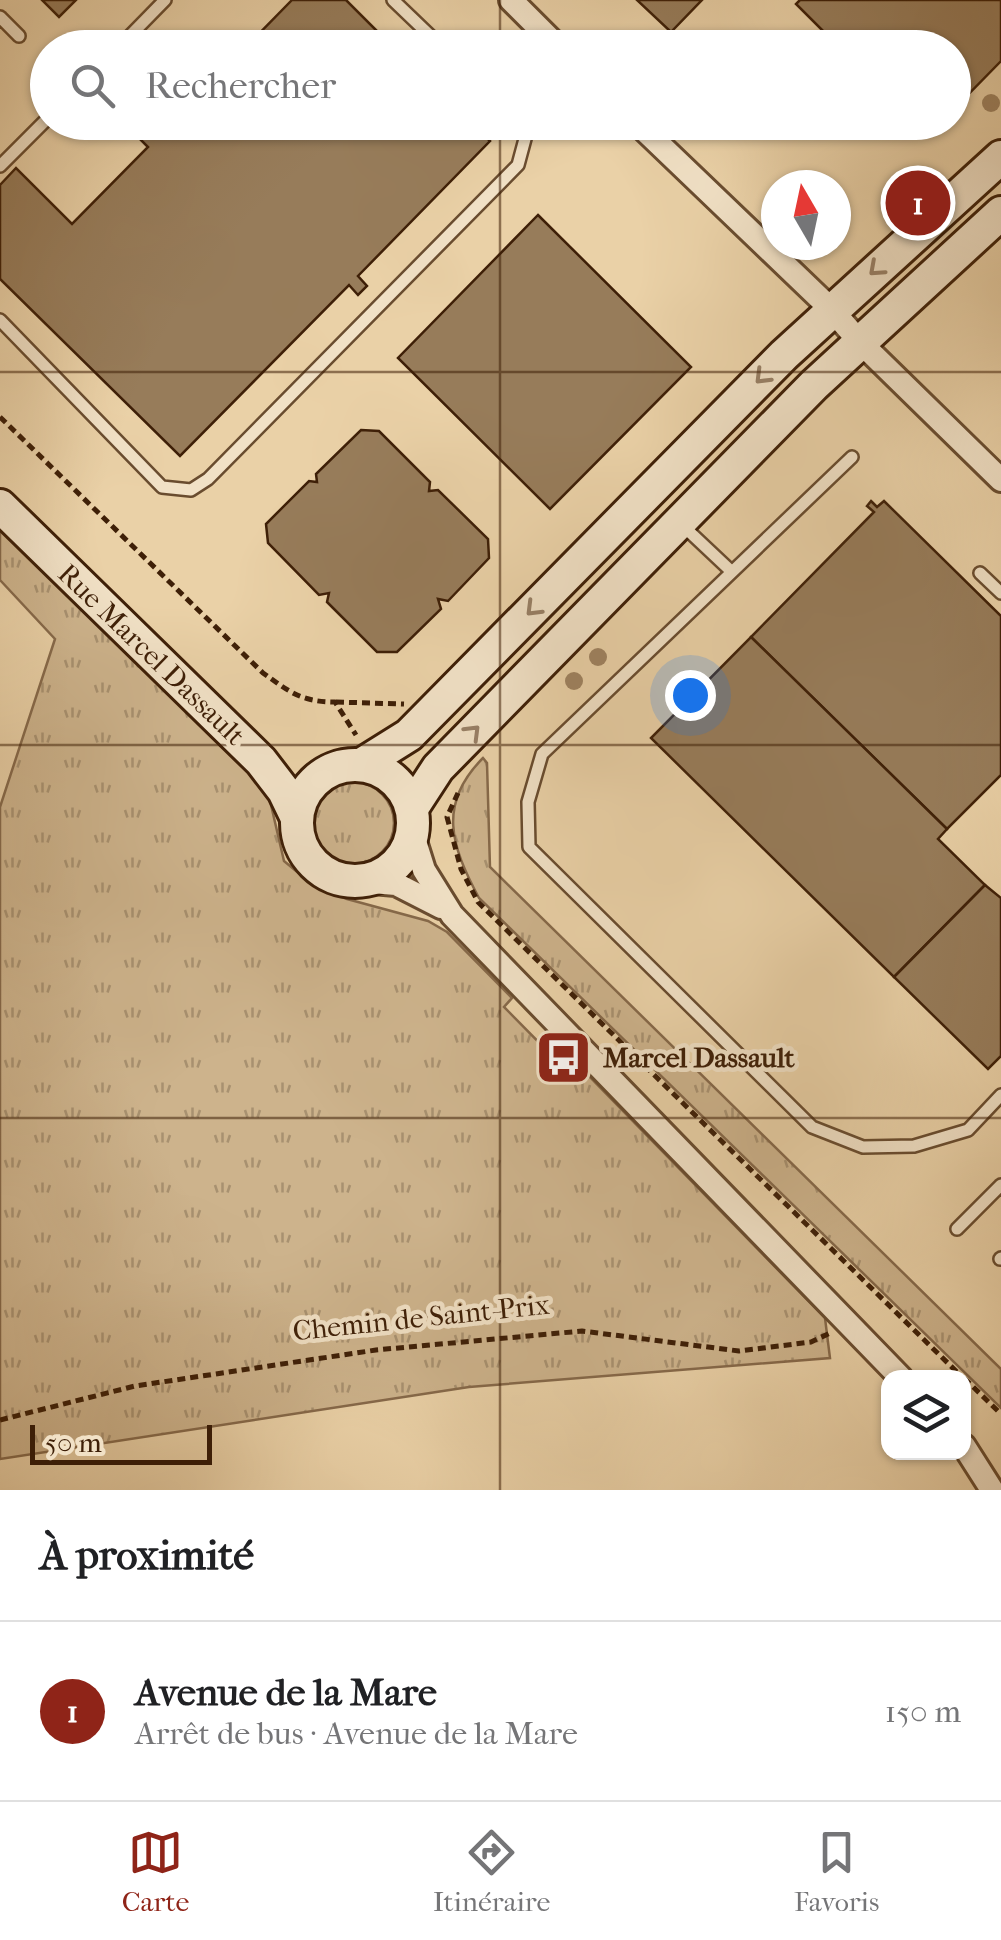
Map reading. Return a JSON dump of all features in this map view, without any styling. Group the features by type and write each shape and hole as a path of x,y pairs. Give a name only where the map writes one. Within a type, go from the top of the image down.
{"street":[{"path":"512,0 542,30"},
{"path":"655,140 1001,480"},
{"path":"893,1370 452,915 423,895 396,884 338,879 310,860 299,840 297,818 309,787 350,760 408,735 831,309 1001,156"},
{"path":"361,881 392,868 406,851 412,821 438,768 860,342 1001,213"},
{"name":"Rue Marcel Dassault","path":"0,506 261,760 284,791 297,818"},
{"name":"Rue Marcel Dassault","path":"261,760 296,771 350,760"},
{"path":"350,760 378,769 393,778 404,792 424,870 452,915"},
{"path":"971,1457 992,1490"}],"lane":[{"path":"136,30 165,0"},
{"path":"393,0 424,30"},
{"path":"0,17 19,36"},
{"path":"0,166 30,136"},
{"path":"0,320 162,487 191,490 208,479 518,165 525,140"},
{"path":"852,457 542,754 528,802 529,847 812,1128 863,1147 914,1146 968,1130 1001,1095"},
{"path":"680,522 731,572"},
{"path":"980,573 1001,592"},
{"path":"957,1230 1001,1184"}],"path":[{"path":"0,416 263,673 311,702 401,702 409,707"},
{"path":"335,702 350,760"},
{"path":"454,786 459,790 447,817 460,869 478,902 955,1370"},
{"name":"Chemin de Saint-Prix","path":"0,1420 136,1386 376,1350 582,1330 739,1352 811,1342 829,1334 844,1319"},
{"path":"971,1386 1001,1414"}],"green space":[{"path":"0,527 249,767 268,792 284,861 314,886 428,921 447,932 512,998 504,1007 571,1075 580,1067 825,1318 830,1358 469,1387 0,1459 0,807 55,639 0,580"},
{"path":"483,758 487,763 490,867 1001,1369 1001,1408 971,1379 971,1370 962,1370 479,898 461,861 453,826 459,792"},
{"path":"353,782 369,785 382,794 391,807 391,839 382,852 369,861 353,864 337,861 324,852 315,839 312,823 315,807 324,794 337,785"}],"building":[{"path":"42,0 76,0 59,17"},
{"path":"292,0 346,0 376,30 263,30"},
{"path":"637,0 702,0 673,30"},
{"path":"800,0 1001,0 1001,61 971,92 971,30 822,30 796,4"},
{"path":"141,140 490,141 358,276 367,286 358,295 349,285 180,456 0,279 0,185 16,168 72,224 148,147"},
{"path":"538,215 691,367 550,509 398,358"},
{"path":"361,430 379,431 430,482 429,491 438,490 488,539 489,558 448,601 438,599 441,609 397,652 377,652 327,602 329,593 319,595 268,543 266,524 309,481 317,482 316,474"},
{"path":"871,501 877,507 884,501 1001,616 1001,775 947,829 751,637 874,512 867,506"},
{"path":"751,637 947,829 938,839 985,885 894,977 651,738"},
{"path":"985,885 1001,898 1001,1056 988,1069 894,977"}],"place":[{"name":"Avenue de la Mare","path":"918,203"},
{"name":"Marcel Dassault","path":"564,1057"}]}
